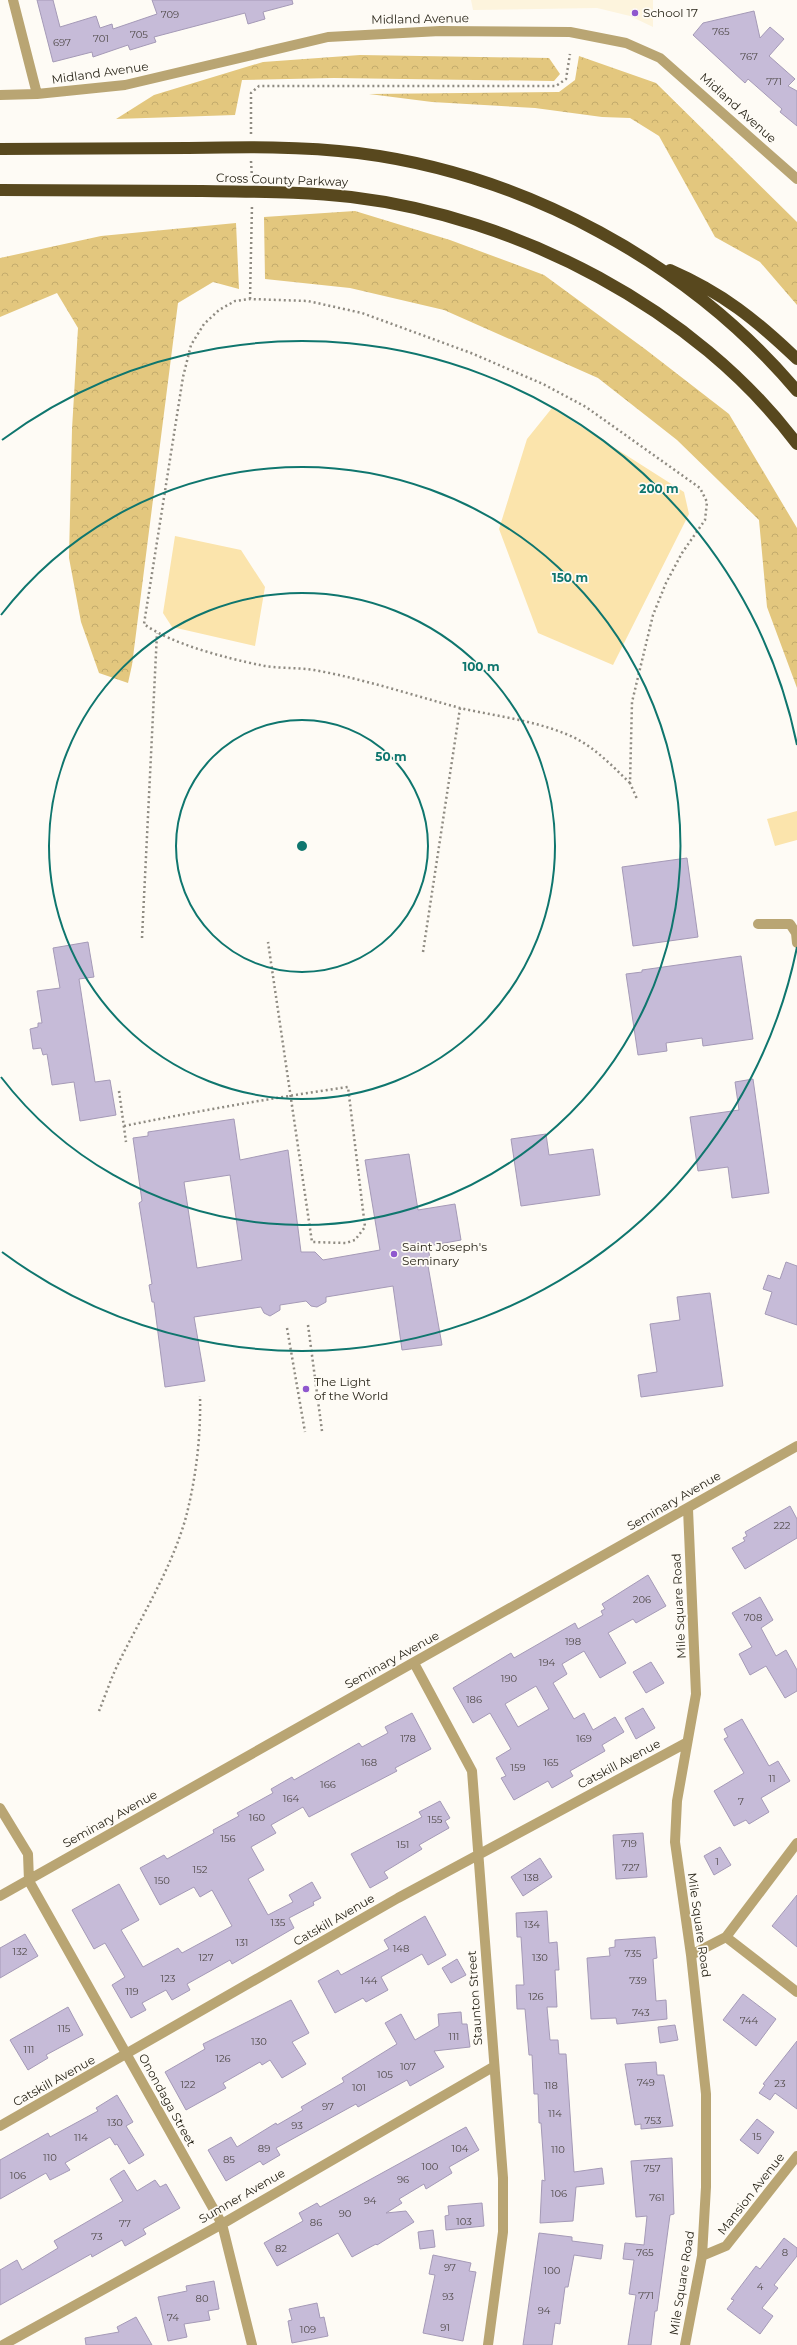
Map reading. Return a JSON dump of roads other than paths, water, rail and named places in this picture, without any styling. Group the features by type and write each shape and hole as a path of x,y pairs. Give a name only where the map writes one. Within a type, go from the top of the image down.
{"highway":[{"path":"0,149 235,148 334,151 366,155 444,172 501,188 564,214 645,260 671,277 728,322 758,350 797,391"},
{"name":"Cross County Parkway","path":"0,190 260,191 321,194 381,201 470,222 527,243 581,270 612,286 675,326 743,382 797,444"},
{"path":"645,260 701,284 744,311 797,360"}],"street":[{"path":"13,0 37,94"},
{"name":"Midland Avenue","path":"0,95 37,94 125,85 328,36 440,31 570,32 626,43 660,58 797,179"},
{"path":"758,924 790,924 796,933 797,943"},
{"name":"Seminary Avenue","path":"0,1896 688,1509 797,1446"},
{"name":"Mile Square Road","path":"685,2345 702,2256 705,2223 706,2094 691,1955 675,1842 677,1801 686,1743 696,1694 688,1509"},
{"name":"Staunton Street","path":"414,1663 472,1771 493,2067 503,2178 503,2232 488,2345"},
{"name":"Catskill Avenue","path":"0,2126 479,1854 686,1743"},
{"path":"0,1808 28,1854 29,1881"},
{"path":"691,1955 726,1937 797,1843"},
{"name":"Onondaga Street","path":"29,1881 222,2224 252,2345"},
{"path":"726,1937 797,1992"},
{"name":"Sumner Avenue","path":"3,2345 222,2224 493,2067"},
{"name":"Mansion Avenue","path":"702,2256 726,2246 797,2156"}],"place":[{"name":"School 17","path":"635,13"},
{"name":"Saint Joseph's Seminary","path":"394,1254"},
{"name":"The Light of the World","path":"306,1389"}]}
